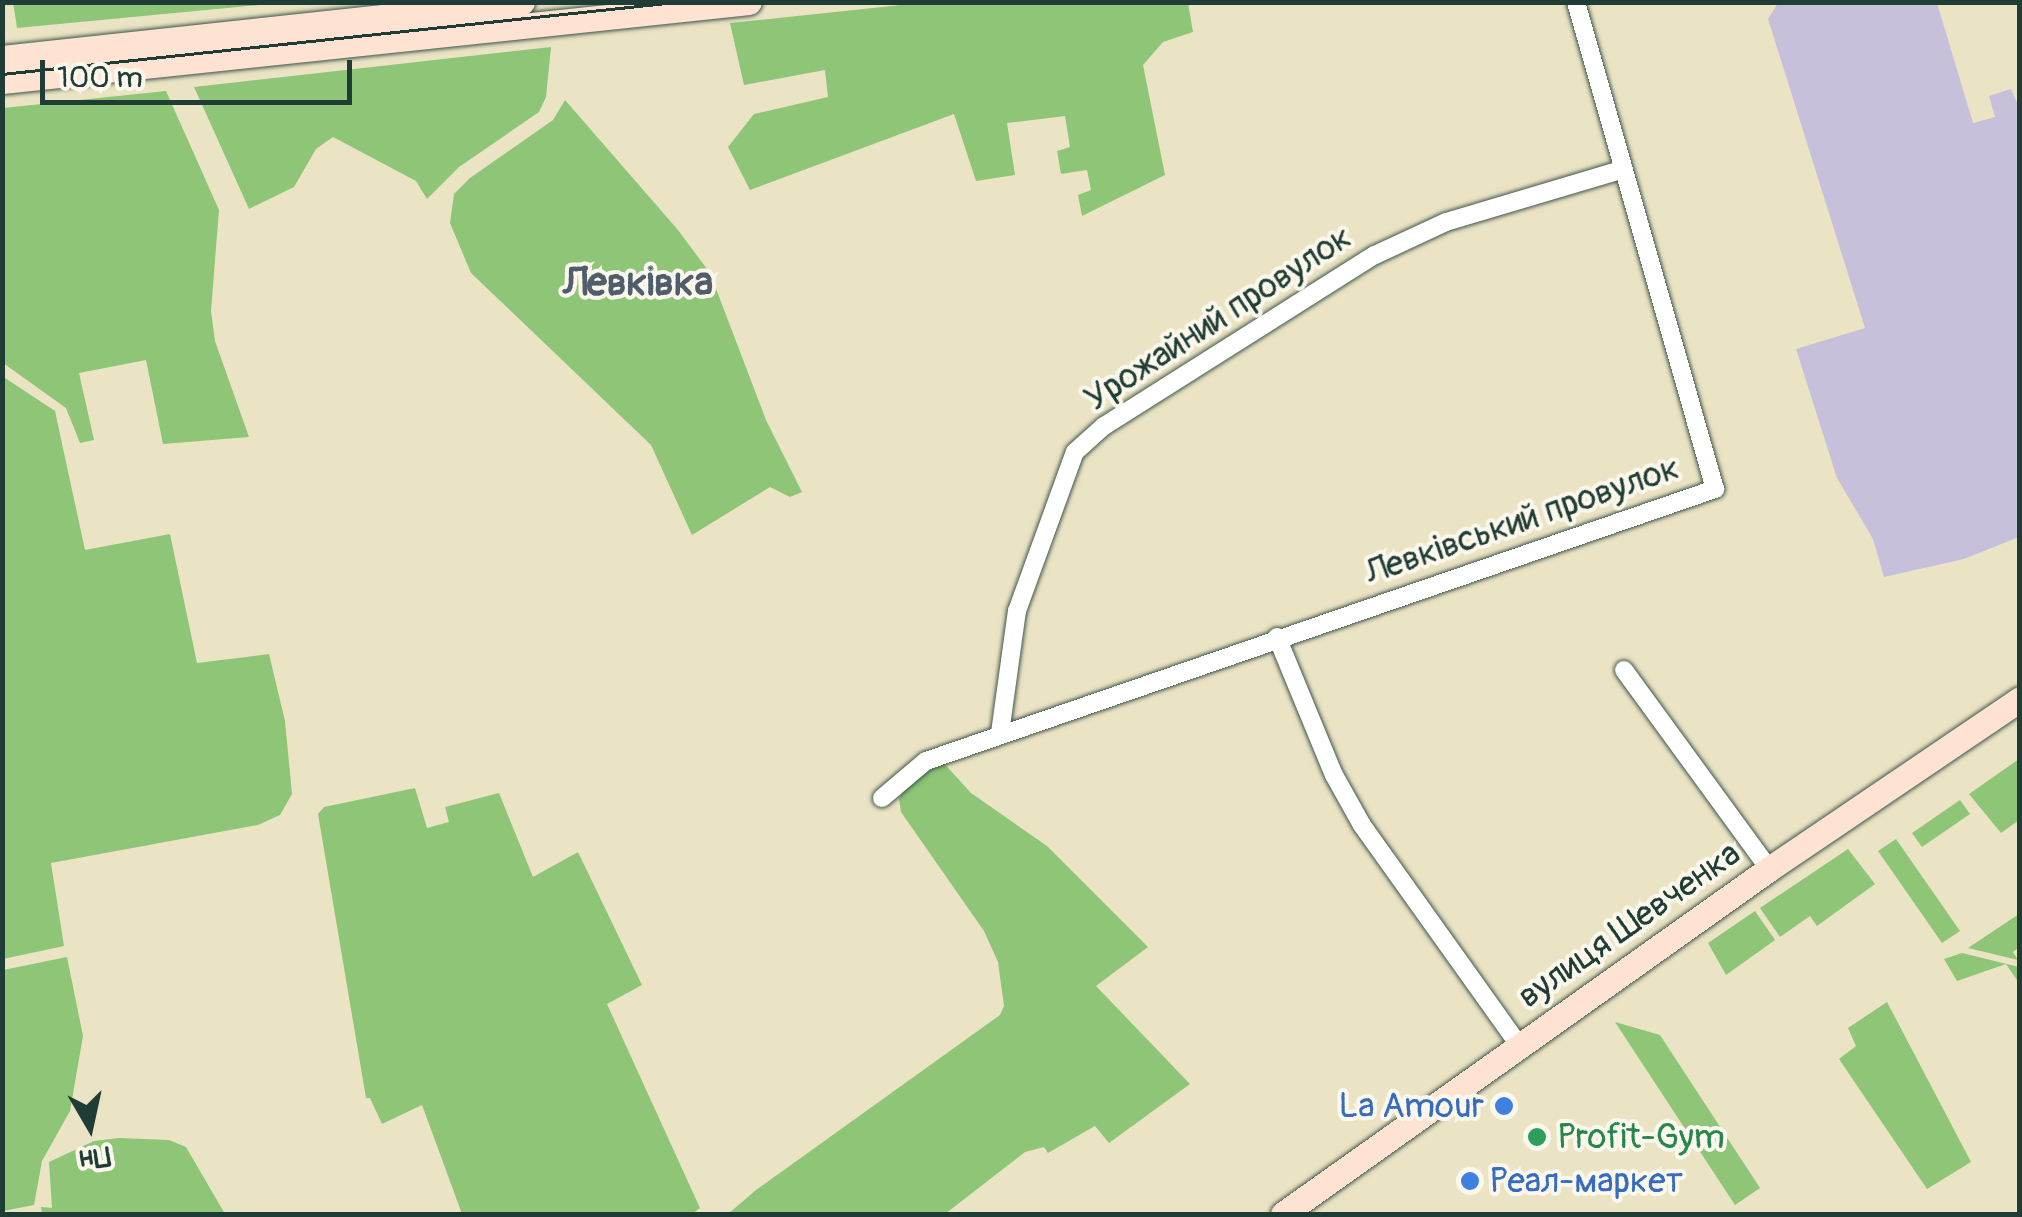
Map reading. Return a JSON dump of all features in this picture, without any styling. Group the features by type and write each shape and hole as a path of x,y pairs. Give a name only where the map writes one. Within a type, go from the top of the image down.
{"main road":[{"path":"2,58 522,2"},
{"path":"2,81 749,2"},
{"name":"вулиця Шевченка","path":"1283,1214 1768,869 2020,699"}],"street":[{"name":"Левківський провулок","path":"882,798 926,760 1715,490 1620,170 1576,2"},
{"name":"Урожайний провулок","path":"1000,734 1017,611 1074,452 1104,426 1375,254 1446,222 1620,170"},
{"path":"1277,637 1334,775 1362,826 1519,1044"},
{"path":"1624,670 1768,869"}],"shaded area":[{"path":"1778,3 1937,3 1973,123 1995,117 1989,96 2011,89 2019,107 2019,537 1964,559 1884,577 1873,539 1837,478 1796,349 1865,328 1768,19"}],"green space":[{"path":"13,2 281,2 281,3 17,28"},
{"path":"920,3 1188,3 1193,32 1163,42 1143,65 1165,175 1082,216 1078,195 1091,190 1087,170 1061,174 1057,151 1070,147 1065,116 1007,123 1015,175 976,181 954,114 750,190 728,147 754,114 828,97 825,70 744,85 730,23"},
{"path":"551,47 546,97 539,112 459,167 427,199 416,181 333,137 316,149 294,187 249,209 194,87"},
{"path":"166,91 219,210 211,311 215,341 249,437 163,444 146,360 79,373 94,440 80,443 66,408 3,363 3,108"},
{"path":"565,100 678,230 710,273 766,420 802,492 790,497 770,487 692,535 651,445 471,273 450,223 454,194 470,178 553,120"},
{"path":"2,376 55,411 85,550 170,534 197,663 269,654 285,721 292,794 280,815 258,825 51,863 64,946 3,959"},
{"path":"940,759 971,793 1047,846 1148,947 1096,986 1190,1084 1109,1143 1095,1126 1048,1153 1044,1147 1025,1152 945,1214 728,1214 1000,1015 1004,1006 998,962 984,931 901,812 899,799 906,786"},
{"path":"2019,759 2019,820 2001,833 1969,794"},
{"path":"415,788 427,828 449,822 445,807 499,793 533,877 578,852 642,985 607,1004 700,1208 692,1214 462,1214 422,1105 382,1124 370,1098 366,1098 318,814 324,807"},
{"path":"1960,800 1970,814 1922,847 1912,833"},
{"path":"1896,839 1960,931 1942,943 1878,851"},
{"path":"1848,849 1875,884 1817,926 1810,916 1780,937 1760,908"},
{"path":"1755,911 1775,940 1726,975 1708,943"},
{"path":"2019,914 2019,947 2013,952 2018,960 1968,948"},
{"path":"1962,953 2019,967 2019,983 2006,964 1957,981 1944,959"},
{"path":"67,957 83,1036 70,1111 42,1161 34,1205 3,1211 3,970"},
{"path":"1887,1002 1971,1162 1927,1189 1839,1059 1856,1046 1848,1028"},
{"path":"1615,1022 1660,1035 1760,1188 1735,1205"},
{"path":"169,1140 186,1147 225,1214 42,1214 41,1207 52,1208 49,1162 94,1141"}],"tram line":[{"path":"2,74 676,2"}],"place":[{"name":"La Amour","path":"1504,1106"},
{"name":"Profit-Gym","path":"1537,1137"},
{"name":"Реал-маркет","path":"1470,1181"}],"district":[{"name":"Левківка","path":"638,283"}]}
